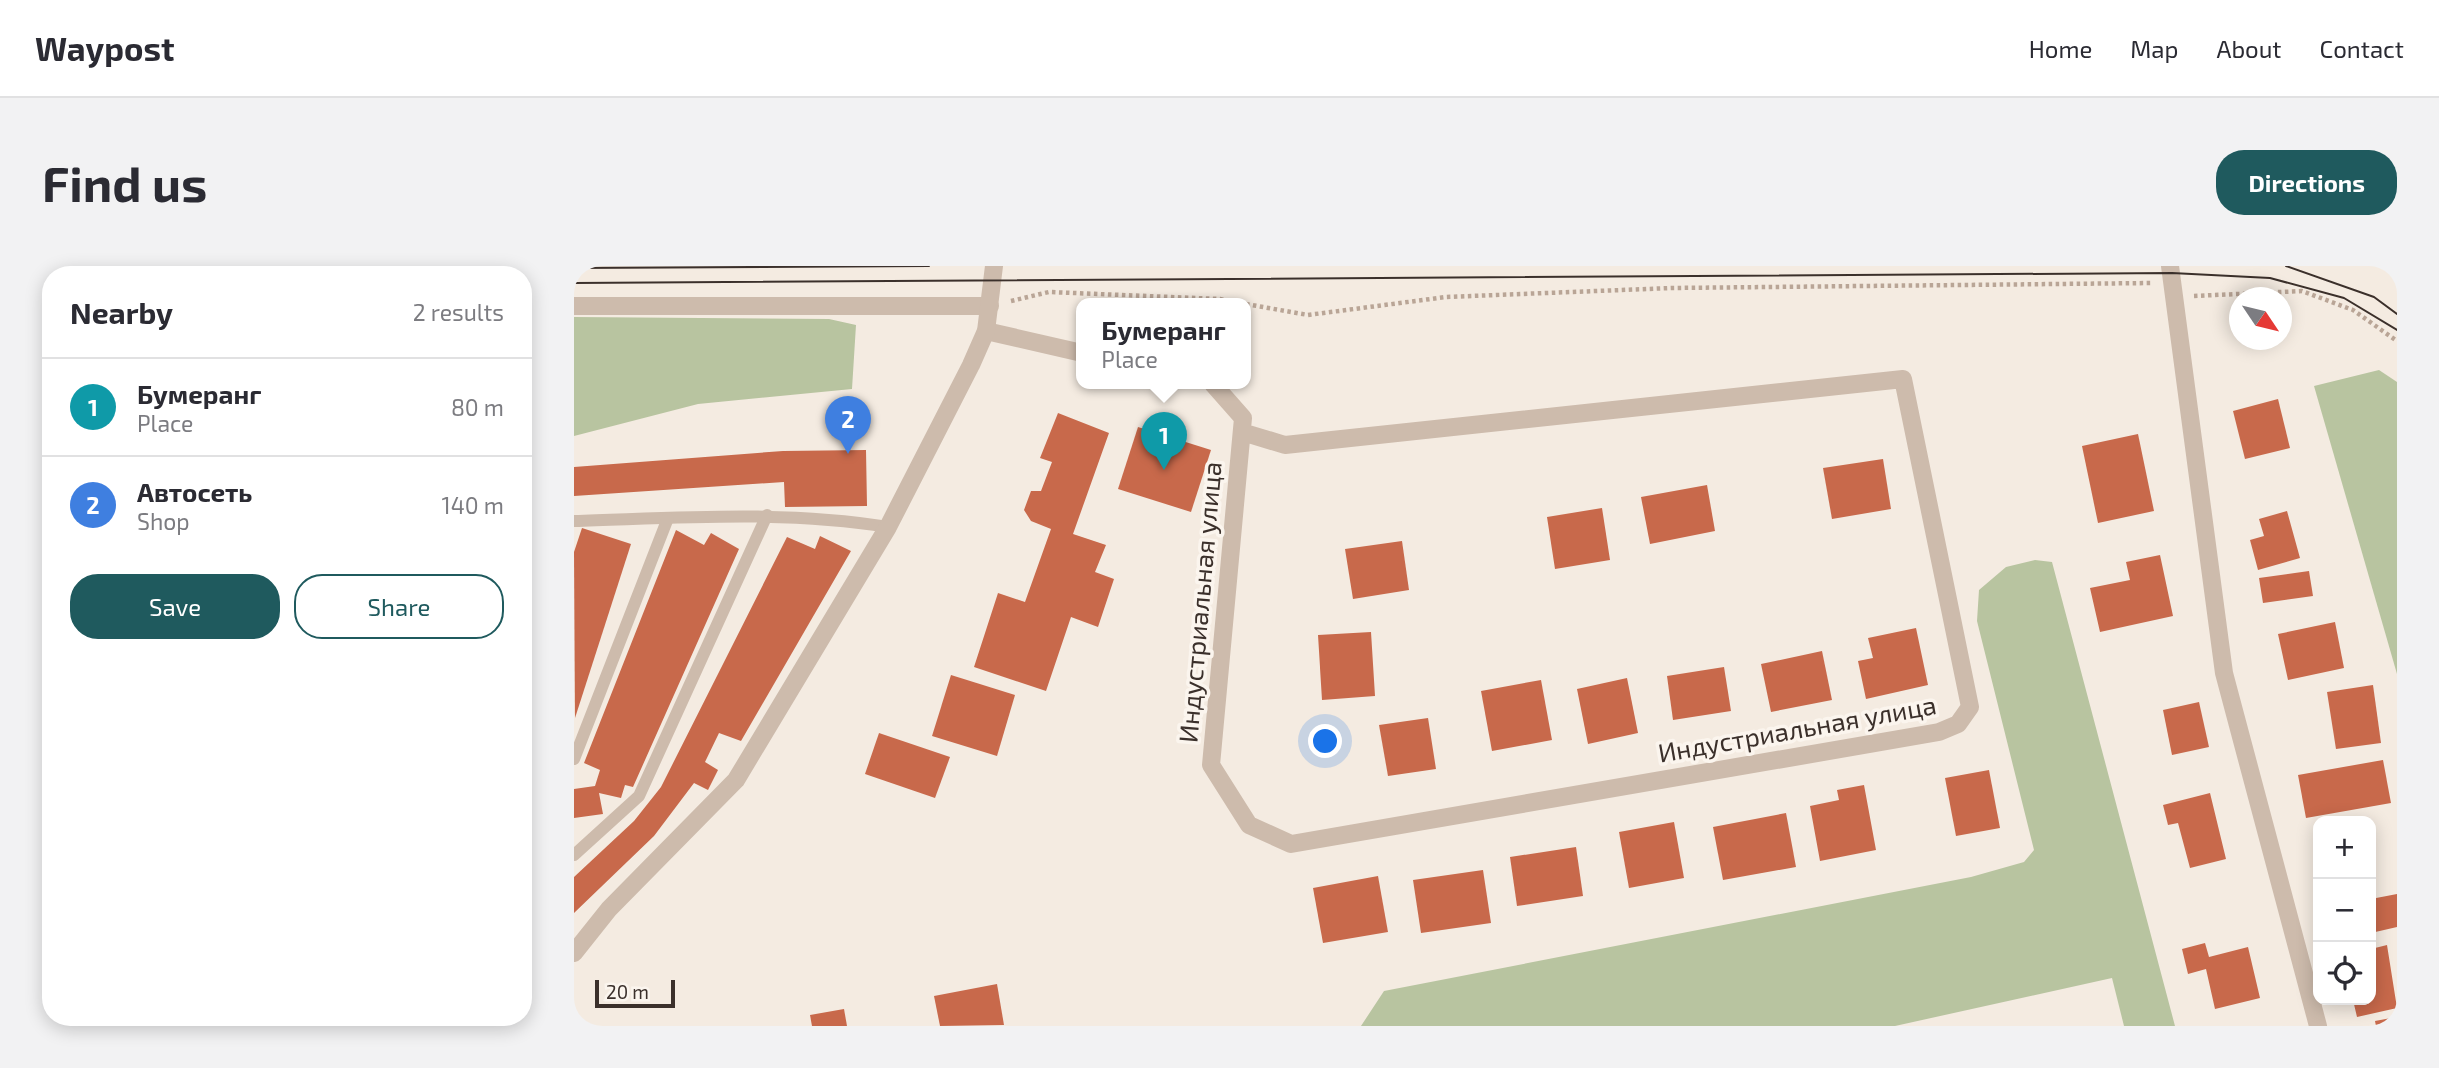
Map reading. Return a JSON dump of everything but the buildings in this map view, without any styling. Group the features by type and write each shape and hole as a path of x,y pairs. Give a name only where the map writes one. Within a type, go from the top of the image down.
{"street":[{"path":"574,953 609,909 736,780 888,527 986,331 994,266"},
{"path":"2173,282 2224,673 2318,1026"},
{"path":"574,306 990,306"},
{"path":"986,331 1076,352"},
{"name":"Индустриальная улица","path":"1903,379 1970,707 1958,724 1940,732 1291,844 1248,825 1211,765 1242,432 1285,445 1903,379"},
{"path":"1217,389 1243,418 1242,432"}],"lane":[{"path":"574,855 639,796 767,515"},
{"path":"574,521 767,515 847,520 888,527"},
{"path":"574,759 668,518"}],"path":[{"path":"1251,305 1308,316 1446,298 1672,288 2173,282 2302,290 2353,310 2397,341"},
{"path":"990,306 1049,292 1196,298"}],"green space":[{"path":"574,317 829,319 856,325 852,389 698,404 574,436"},
{"path":"2379,370 2397,382 2397,674 2314,386"},
{"path":"2035,560 2052,562 2175,1026 2124,1026 2112,978 1895,1026 1361,1026 1384,991 1971,877 2024,862 2034,850 1977,621 1979,590 2006,567"}],"tram line":[{"path":"574,268 929,266"},
{"path":"2286,266 2374,297 2397,314"},
{"path":"574,283 2172,273 2270,278 2344,298 2397,330"}],"place":[{"name":"Автосеть","path":"848,454"},
{"name":"Бумеранг","path":"1164,470"}]}
